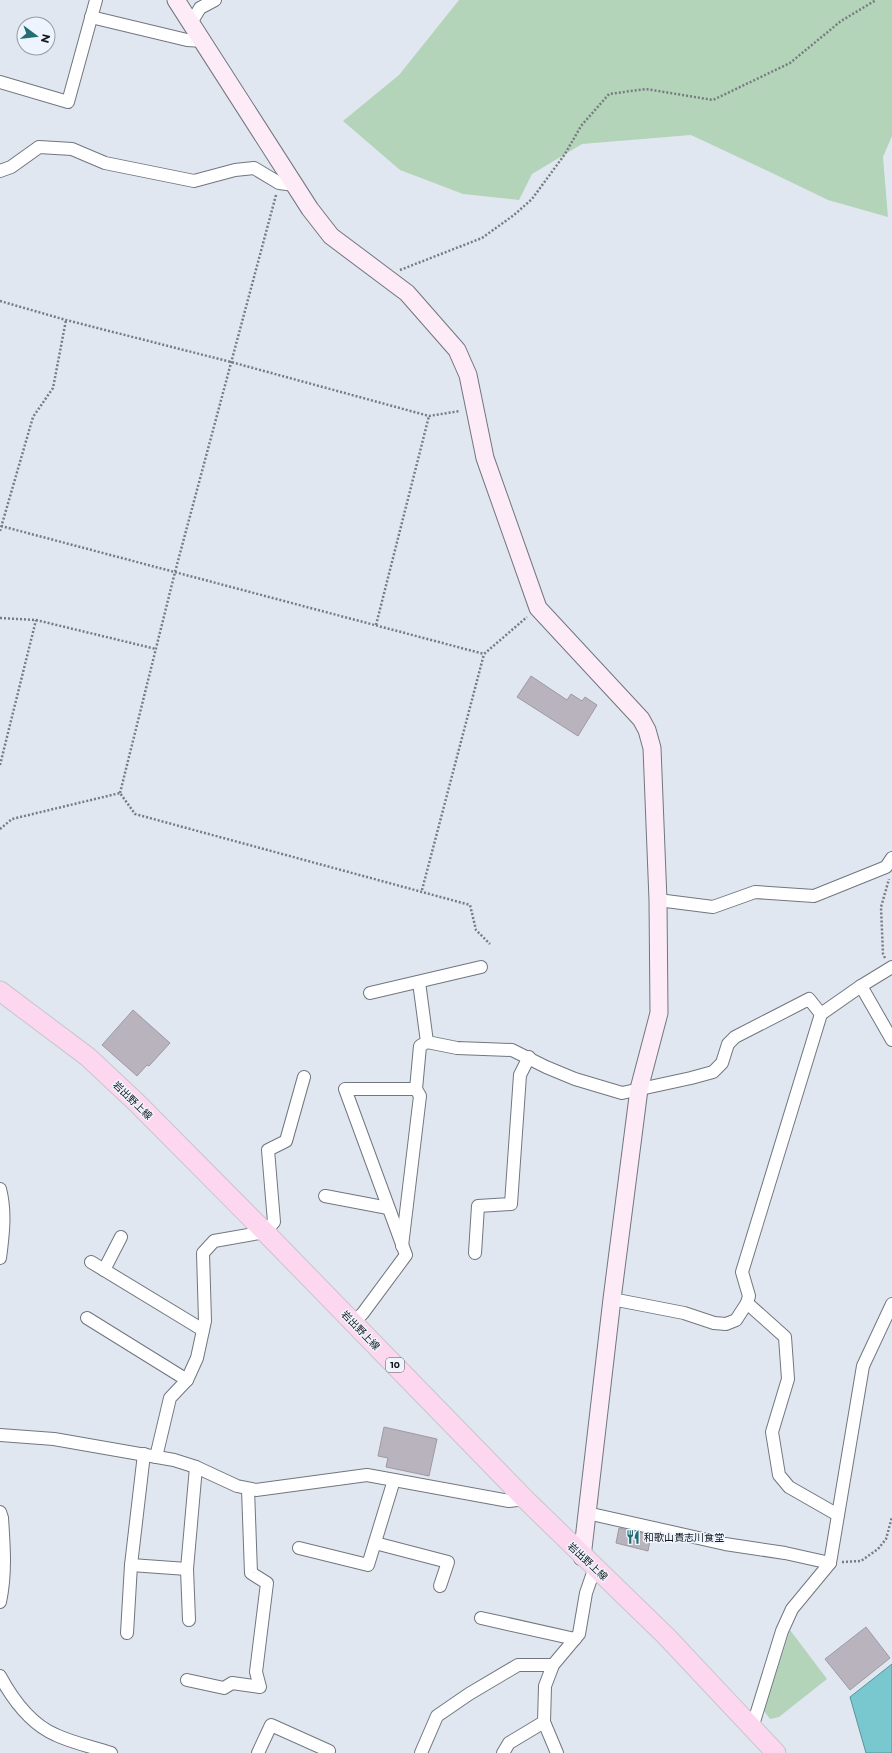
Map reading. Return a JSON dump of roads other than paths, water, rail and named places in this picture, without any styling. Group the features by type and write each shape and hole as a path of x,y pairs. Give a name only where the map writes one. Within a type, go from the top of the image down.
{"main road":[{"name":"岩出野上線","path":"0,991 88,1057 137,1103 354,1322 525,1499 666,1637 776,1753"}],"street":[{"path":"0,82 68,102 96,0"},
{"path":"176,0 203,41 287,184 310,209 331,236 386,275 407,293 457,350 468,375 485,458 538,608 641,719 647,730 652,748 658,900 659,1013 639,1089 612,1299 588,1513 589,1562 586,1593 579,1634 553,1665 545,1686 544,1722 557,1753"},
{"path":"191,23 200,8 215,0"},
{"path":"91,17 187,40 203,41"},
{"path":"0,171 11,167 39,147 72,149 105,163 194,181 235,170 254,168 287,184"},
{"path":"658,900 713,907 755,892 814,896 889,863"},
{"path":"370,993 481,967"},
{"path":"612,1299 684,1313 714,1324 726,1324 736,1320 747,1303 749,1296 742,1272 821,1014 890,968"},
{"path":"419,982 426,1042"},
{"path":"861,986 892,1040"},
{"path":"402,1246 420,1096 416,1089 420,1046 426,1042 457,1048 512,1050 529,1057 546,1067 575,1079 622,1093 714,1072 722,1063 728,1044 735,1037 809,999 821,1014"},
{"path":"475,1253 478,1206 511,1204 520,1075 529,1057"},
{"path":"156,1457 170,1398 186,1380 197,1358 205,1321 203,1253 214,1241 265,1232 274,1222 268,1150 286,1141 304,1077"},
{"path":"354,1322 363,1313 406,1255 344,1089 416,1089"},
{"path":"0,1189 3,1201 4,1232 0,1258"},
{"path":"325,1196 388,1208"},
{"path":"104,1270 121,1237"},
{"path":"91,1262 203,1330"},
{"path":"747,1303 785,1337 788,1379 772,1432 779,1475 789,1487 838,1515"},
{"path":"752,1728 782,1631 792,1609 830,1562 863,1366 892,1304"},
{"path":"87,1318 186,1380"},
{"path":"0,1434 54,1439 174,1460 196,1467 237,1486 256,1490 367,1475 509,1501 525,1499"},
{"path":"127,1633 131,1565 144,1454"},
{"path":"189,1620 187,1569 196,1467"},
{"path":"299,1548 368,1565 394,1480"},
{"path":"187,1680 224,1688 232,1683 260,1687 256,1672 267,1583 251,1573 248,1489"},
{"path":"0,1512 2,1518 5,1566 4,1582 0,1602"},
{"path":"588,1513 725,1544 785,1553 830,1562"},
{"path":"375,1543 448,1562 440,1586"},
{"path":"131,1565 187,1569"},
{"path":"481,1618 575,1639"},
{"path":"421,1753 437,1716 469,1694 518,1665 553,1665"},
{"path":"0,1676 11,1697 31,1720 55,1735 111,1753"},
{"path":"503,1753 509,1743 544,1722"},
{"path":"258,1753 271,1725 329,1751 328,1753"}],"water":[{"path":"892,1664 892,1753 866,1753 850,1697"}],"place":[{"name":"和歌山貴志川食堂","path":"633,1537"}]}
